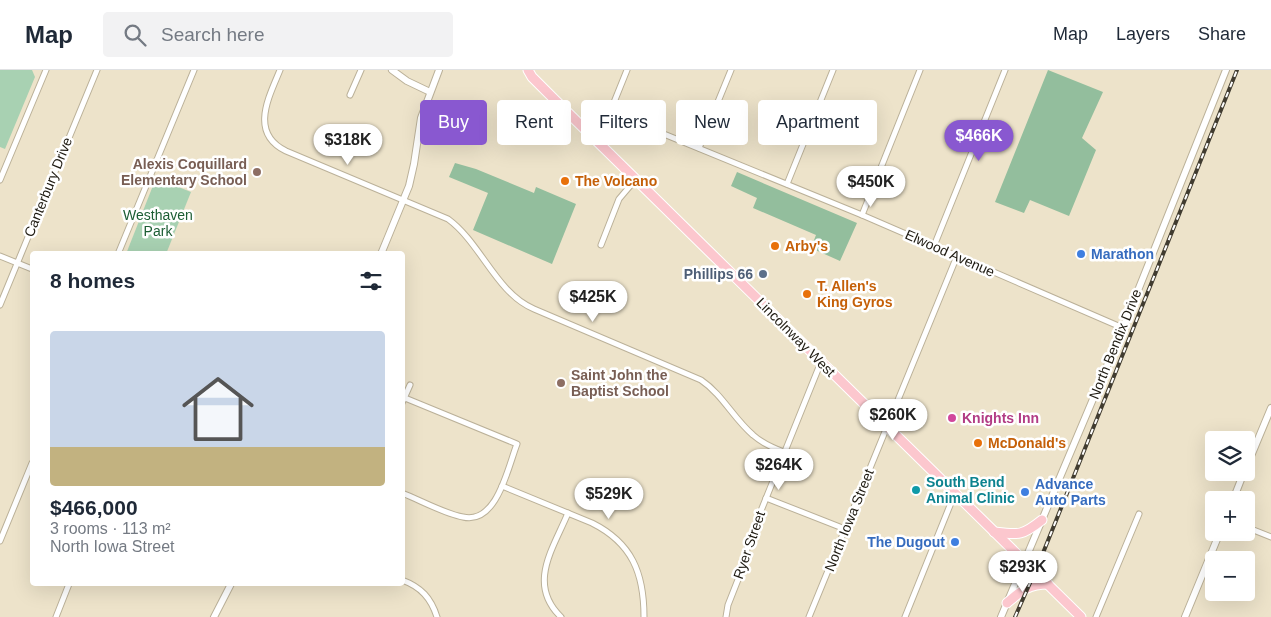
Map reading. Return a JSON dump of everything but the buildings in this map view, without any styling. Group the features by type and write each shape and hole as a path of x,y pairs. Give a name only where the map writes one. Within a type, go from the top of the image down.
{"main road":[{"name":"Lincolnway West","path":"520,70 532,72 581,124"},
{"name":"Lincolnway West","path":"601,145 1081,617"},
{"path":"994,532 1020,534 1027,532 1042,520"},
{"path":"1007,603 1023,590 1036,584 1048,584"}],"street":[{"path":"0,180 46,70"},
{"name":"Canterbury Drive","path":"0,305 97,70"},
{"path":"119,251 194,70"},
{"path":"280,70 266,106 264,120 271,140 275,144 440,214 464,233 508,290 528,307 701,380 717,392 752,434 764,443 784,452"},
{"path":"350,95 361,70"},
{"path":"392,70 407,81 430,92"},
{"path":"382,251 412,176 421,118 439,70"},
{"path":"615,100 627,70"},
{"path":"699,148 731,70"},
{"path":"787,184 833,70"},
{"path":"862,215 920,70"},
{"path":"934,246 1005,70"},
{"name":"North Bendix Drive","path":"1001,617 1122,328 1226,70"},
{"name":"Elwood Avenue","path":"666,135 862,215 1122,328"},
{"path":"601,245 619,199 636,180"},
{"path":"0,256 30,268"},
{"name":"North Iowa Street","path":"809,617 957,256"},
{"name":"Ryer Street","path":"726,617 728,605 741,572 750,538 821,362"},
{"path":"405,398 410,385"},
{"path":"405,401 517,444 502,486 492,506 486,513 478,517 459,516 405,494"},
{"path":"1255,446 1271,408"},
{"path":"0,541 30,468"},
{"path":"502,486 602,528 618,540 640,575 644,617"},
{"path":"904,617 955,493"},
{"path":"766,498 845,529"},
{"path":"561,617 546,597 544,574 568,513"},
{"path":"1096,617 1139,514"},
{"path":"1255,530 1271,537"},
{"path":"1185,617 1216,541"},
{"path":"405,581 412,583 425,594 437,617"},
{"path":"56,617 68,586"},
{"path":"217,616 230,586"}],"green space":[{"path":"0,70 32,70 35,77 5,149 0,147"},
{"path":"1048,70 1103,92 1082,138 1096,150 1069,216 1030,200 1024,213 995,202"},
{"path":"455,163 476,169 534,193 536,187 576,204 552,264 473,230 488,193 449,177"},
{"path":"737,172 857,223 840,261 811,248 816,235 753,208 757,198 731,186"},
{"name":"Westhaven Park","path":"156,178 191,192 167,251 127,251"}],"railway":[{"path":"1015,617 1041,558 1237,70"}],"place":[{"name":"Alexis Coquillard Elementary School","path":"257,172"},
{"name":"The Volcano","path":"565,181"},
{"name":"Arby's","path":"775,246"},
{"name":"Marathon","path":"1081,254"},
{"name":"Phillips 66","path":"763,274"},
{"name":"T. Allen's King Gyros","path":"807,294"},
{"name":"Saint John the Baptist School","path":"561,383"},
{"name":"Knights Inn","path":"952,418"},
{"name":"McDonald's","path":"978,443"},
{"name":"South Bend Animal Clinic","path":"916,490"},
{"name":"Advance Auto Parts","path":"1025,492"},
{"name":"The Dugout","path":"955,542"}]}
